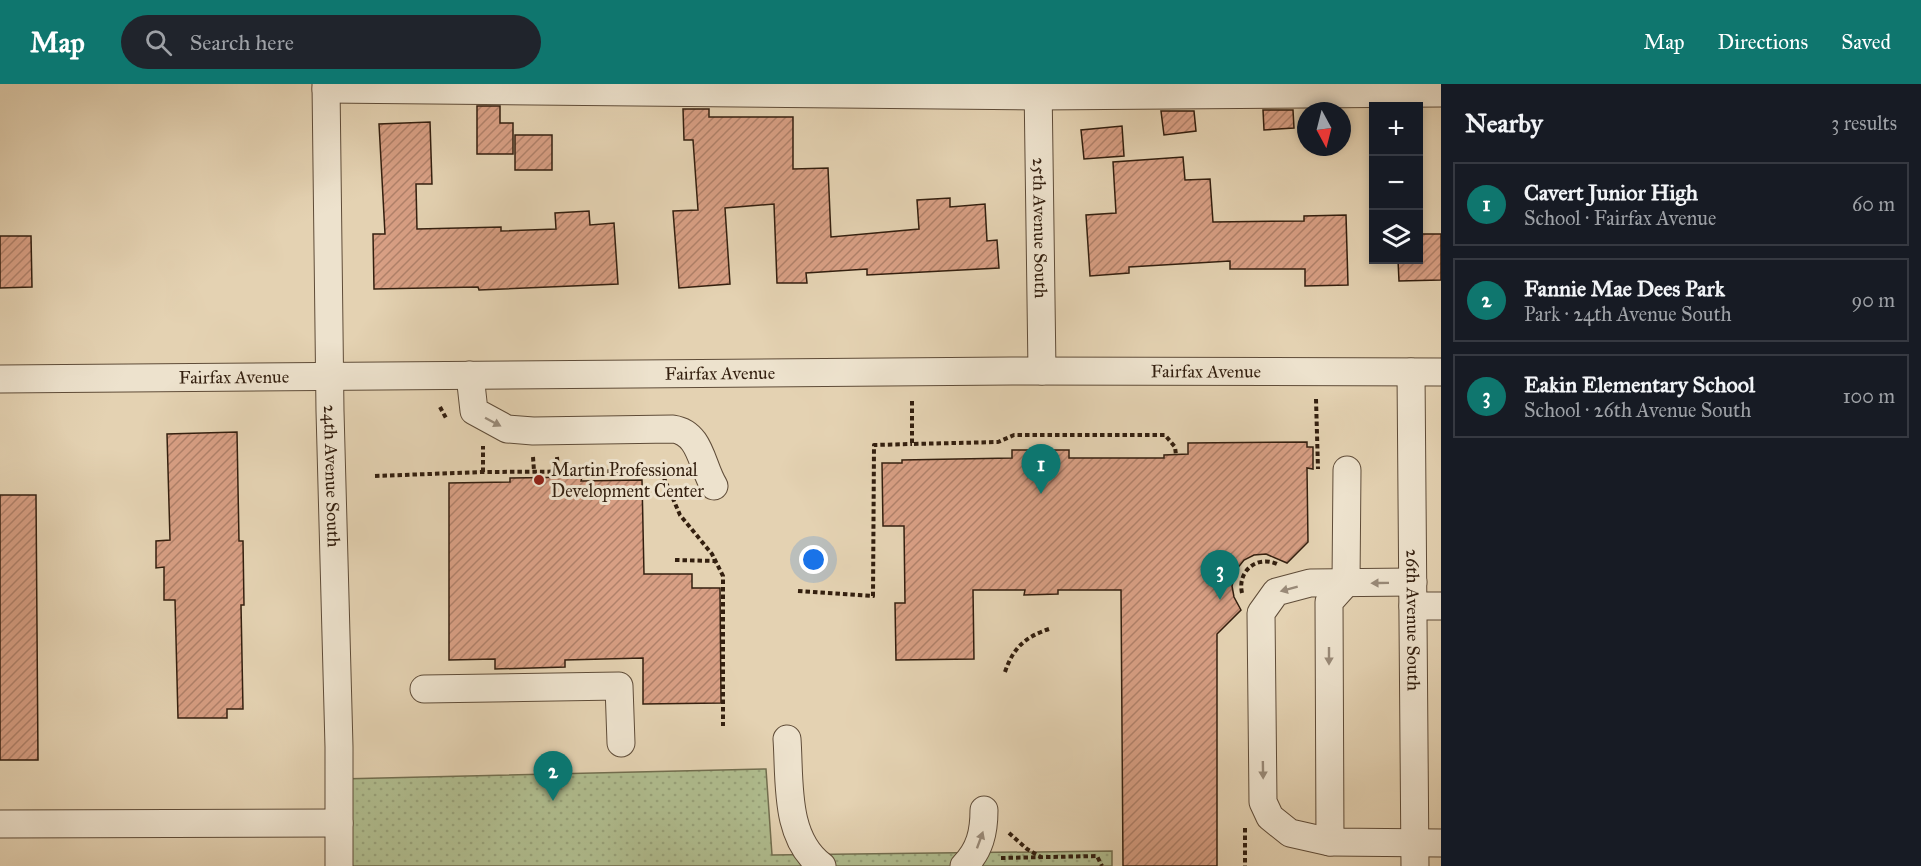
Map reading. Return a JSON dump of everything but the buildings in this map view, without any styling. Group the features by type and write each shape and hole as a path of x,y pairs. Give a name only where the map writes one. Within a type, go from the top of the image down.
{"street":[{"path":"326,86 1441,93"},
{"name":"24th Avenue South","path":"326,86 329,375 339,754 339,866"},
{"name":"25th Avenue South","path":"1038,90 1042,371"},
{"name":"Fairfax Avenue","path":"0,379 1042,371 1441,372"},
{"name":"26th Avenue South","path":"1411,372 1415,855"},
{"path":"470,375 474,411 507,429 541,431 673,429 685,431 693,439 706,473 714,486"},
{"path":"1330,842 1329,602 1346,583 1347,470"},
{"path":"1441,606 1413,594 1346,583 1310,583 1276,592 1261,613 1263,802 1270,817 1290,833 1330,842 1415,855 1441,843"},
{"path":"424,689 619,686 621,743"},
{"path":"787,739 792,813 805,849 822,866"},
{"path":"964,866 974,854 981,839 984,810"},
{"path":"0,824 339,823"}],"path":[{"path":"1316,398 1318,473"},
{"path":"912,401 912,444"},
{"path":"798,591 873,596 874,445 998,442 1014,435 1165,435 1175,447 1176,454"},
{"path":"483,442 483,472"},
{"path":"375,476 483,472 661,471 680,515 716,561 723,576 723,726"},
{"path":"675,560 716,561"},
{"path":"1243,595 1242,579 1249,566 1260,561 1271,561"},
{"path":"1005,672 1014,650 1038,633 1049,629"},
{"path":"1004,828 1027,849 1042,857"},
{"path":"993,860 1005,857 1097,856 1102,866"}],"green space":[{"path":"766,769 772,855 1112,851 1112,866 339,866 339,779"}],"place":[{"name":"Martin Professional Development Center","path":"539,480"},
{"name":"Cavert Junior High","path":"1041,494"},
{"name":"Eakin Elementary School","path":"1220,600"},
{"name":"Fannie Mae Dees Park","path":"553,801"}]}
